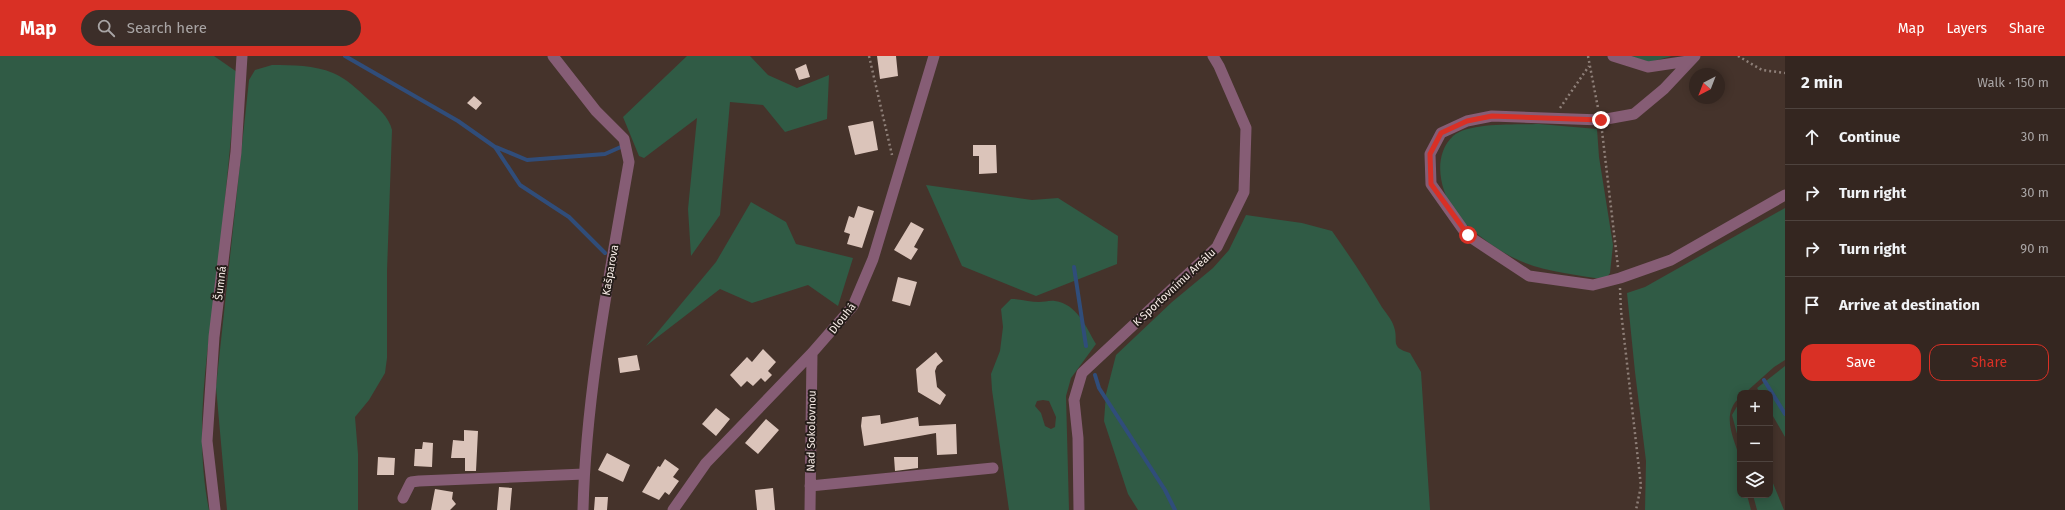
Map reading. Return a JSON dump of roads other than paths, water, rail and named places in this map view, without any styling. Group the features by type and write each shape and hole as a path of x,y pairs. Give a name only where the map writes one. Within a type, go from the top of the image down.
{"street":[{"name":"Šumná","path":"215,510 207,441 214,337 236,152 242,56"},
{"name":"Kašparova","path":"553,56 596,111 624,139 629,162 596,351 584,474 583,510"},
{"name":"Dlouhá","path":"673,510 706,463 812,353 853,306 873,259 934,56"},
{"name":"K Sportovnímu Areálu","path":"1079,510 1078,438 1074,400 1082,373 1217,247 1244,192 1246,128 1219,66 1213,56"},
{"path":"1613,56 1648,68 1692,59"},
{"path":"1692,59 1664,89 1634,114 1601,120 1492,116 1467,121 1441,133 1430,154 1431,184 1468,235 1529,276 1593,285 1620,278 1671,260 1785,195"},
{"name":"Nad Sokolovnou","path":"810,510 812,353"},
{"path":"810,486 993,468"},
{"path":"404,498 411,482 584,474"}],"waterway":[{"path":"345,56 458,121 495,147 520,185 569,217 605,253"},
{"path":"496,147 527,160 605,154 623,146"},
{"path":"1074,267 1086,346"},
{"path":"1095,375 1099,388 1165,490 1175,510"},
{"path":"1764,380 1785,414"}]}
